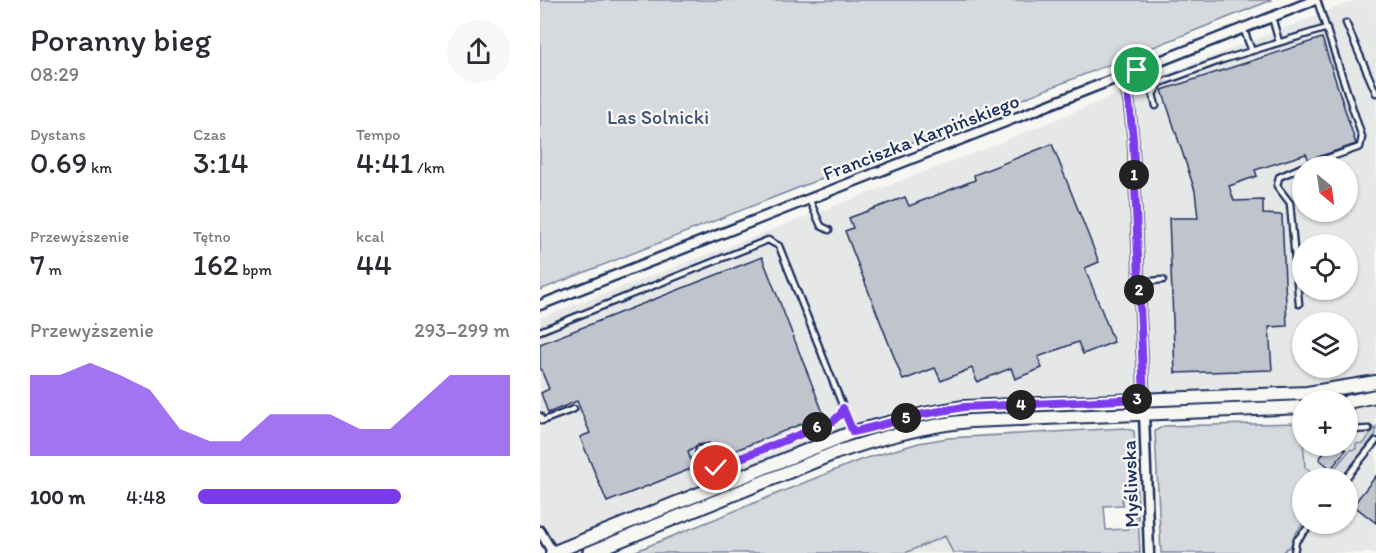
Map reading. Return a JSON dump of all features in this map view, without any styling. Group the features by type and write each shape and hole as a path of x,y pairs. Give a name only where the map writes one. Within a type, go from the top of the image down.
{"main road":[{"path":"552,553 853,432 924,414 964,407 1307,393 1376,382"},
{"path":"1358,399 1376,396"},
{"path":"1144,399 1144,413"},
{"path":"589,553 835,453 896,434 949,423 1292,407"}],"street":[{"name":"Franciszka Karpińskiego","path":"540,305 1316,0"},
{"path":"1123,75 1133,138 1144,399"},
{"name":"Myśliwska","path":"1144,413 1149,553"},
{"path":"540,531 552,553"}],"lane":[{"path":"1316,0 1362,137 1360,147 1339,156"},
{"path":"1272,17 1279,42"},
{"path":"1346,23 1376,93"},
{"path":"1243,28 1252,51"},
{"path":"1156,106 1154,94 1160,83 1327,28"},
{"path":"1292,172 1279,177 1277,186 1290,203 1299,304"},
{"path":"809,199 821,226 829,230"},
{"path":"540,331 768,240 779,246 853,432"},
{"path":"1139,282 1163,280"},
{"path":"716,468 833,421 841,414 843,408"},
{"path":"540,416 542,421 574,409"},
{"path":"1358,430 1369,429"},
{"path":"1354,468 1376,441"},
{"path":"699,449 698,466 706,490"},
{"path":"1294,553 1296,542 1303,534"}],"shaded area":[{"path":"1356,0 1376,0 1376,395 1358,398 1358,390 1292,390 1292,405 971,420 863,442 588,553 553,553 540,531 540,318 990,147 1156,78"},
{"path":"1376,398 1376,553 1295,553 1295,534 1358,534 1358,468 1306,468 1305,456 1358,456 1358,404"},
{"path":"946,536 953,553 905,553"}],"green space":[{"name":"Las Solnicki","path":"540,0 1272,0 540,290"},
{"path":"1292,423 1292,456 1304,456 1306,468 1292,468 1292,534 1295,534 1290,548 1283,553 1161,553 1155,431 1164,426"},
{"path":"1376,427 1376,434 1349,468 1335,468 1345,456 1358,456 1358,444 1364,443"},
{"path":"1124,428 1134,431 1138,506 1130,508 1129,499 1122,499 1123,505 1104,506 1106,530 1128,529 1130,518 1138,515 1140,553 953,553 945,536 905,553 631,553 860,460 919,443 948,438"}],"building":[{"path":"1322,38 1356,144 1321,156 1307,156 1306,154 1292,156 1292,158 1255,170 1257,176 1229,186 1234,201 1263,200 1263,214 1282,215 1287,326 1269,327 1272,370 1175,373 1169,218 1198,218 1195,191 1162,90"},
{"path":"1052,144 1099,262 1085,268 1114,342 1083,354 1078,342 1038,357 1042,368 1015,379 1011,368 977,382 972,368 941,381 935,368 903,380 845,231 853,228 849,218 905,197 909,206 975,180 974,175"},
{"path":"762,257 824,415 716,458 709,443 698,445 688,451 693,468 607,502 580,437 590,433 577,401 548,413 541,393 549,389 540,367 540,344"},
{"path":"1321,456 1341,456 1332,468 1319,459"},
{"path":"1376,476 1376,523 1358,509 1358,499"}],"route":[{"path":"716,468 833,421 841,414 843,408 853,432 886,422 964,407 1144,399 1133,138 1123,75 1137,70"}]}
